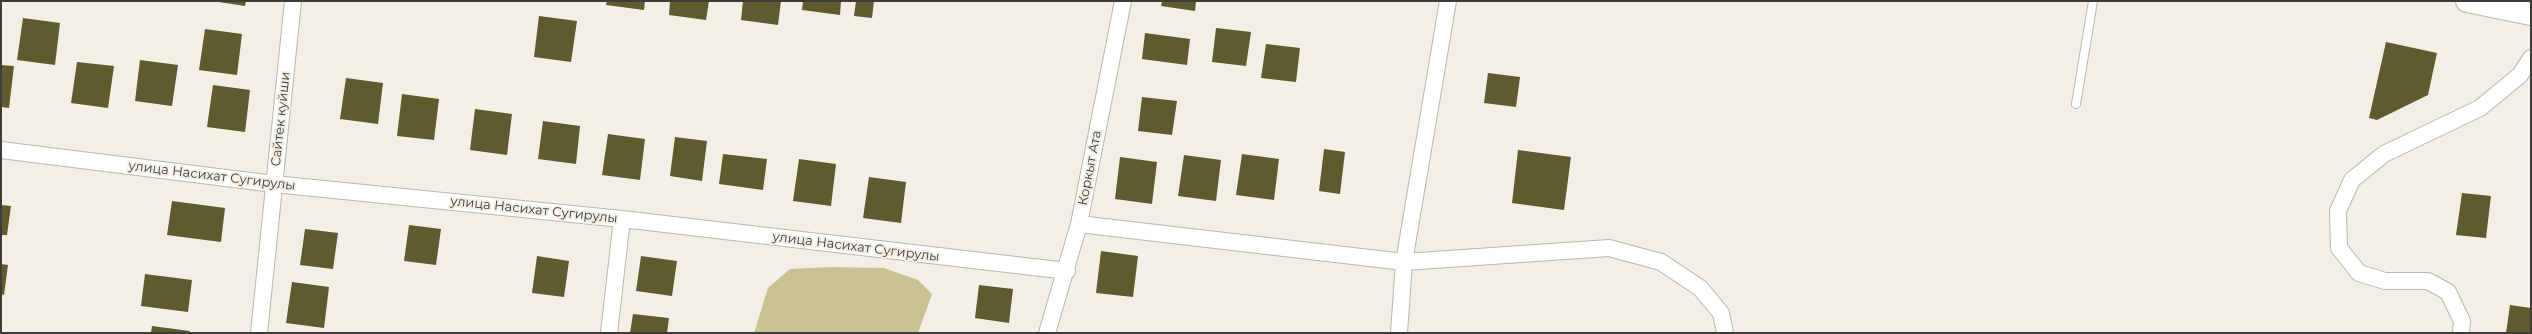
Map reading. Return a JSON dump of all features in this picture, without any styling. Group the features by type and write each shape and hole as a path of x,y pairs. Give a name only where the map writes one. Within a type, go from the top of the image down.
{"main road":[{"path":"2467,1 2531,14"}],"street":[{"name":"Сайтек куйши","path":"258,333 293,1"},
{"name":"Коркыт Ата","path":"1047,333 1067,271 1079,224 1124,1"},
{"path":"1399,333 1404,262 1448,1"},
{"path":"2461,333 2462,321 2448,292 2428,281 2385,281 2359,273 2338,248 2338,211 2352,180 2384,154 2480,108 2520,75 2531,58"},
{"name":"улица Насихат Сугирулы","path":"1,150 274,184 622,219 1067,271"},
{"path":"609,333 622,219"},
{"path":"1079,224 1404,262 1609,248 1661,262 1700,288 1721,313 1725,333"}],"lane":[{"path":"2076,104 2092,1"}],"shaded area":[{"path":"830,267 884,268 918,280 932,294 918,333 754,333 768,288 790,269"}],"building":[{"path":"212,1 246,1 245,6"},
{"path":"607,1 645,1 644,10 606,5"},
{"path":"670,1 709,1 706,20 669,15"},
{"path":"743,1 781,1 778,25 741,20"},
{"path":"803,1 841,1 840,15 802,10"},
{"path":"856,1 874,1 872,18 854,16"},
{"path":"1162,1 1196,1 1195,11 1161,6"},
{"path":"539,16 577,21 571,62 534,57"},
{"path":"23,18 60,23 55,65 17,60"},
{"path":"1216,28 1251,32 1246,66 1212,62"},
{"path":"205,29 242,34 237,75 199,70"},
{"path":"1145,33 1190,39 1187,65 1142,59"},
{"path":"2386,42 2437,53 2428,95 2377,120 2369,118"},
{"path":"1266,44 1300,48 1296,82 1261,78"},
{"path":"140,60 178,65 172,106 135,101"},
{"path":"77,62 114,66 108,108 71,103"},
{"path":"1,65 14,66 9,108 1,107"},
{"path":"1488,73 1520,77 1516,107 1484,103"},
{"path":"346,78 383,83 378,124 340,119"},
{"path":"213,85 250,90 245,132 207,127"},
{"path":"402,94 439,99 434,140 397,136"},
{"path":"1142,97 1177,101 1172,135 1138,131"},
{"path":"475,109 512,114 507,155 470,150"},
{"path":"543,121 580,126 576,164 538,159"},
{"path":"608,134 645,139 640,180 602,175"},
{"path":"675,137 707,141 702,181 670,176"},
{"path":"1324,149 1345,152 1340,194 1319,191"},
{"path":"1518,150 1571,157 1564,210 1512,203"},
{"path":"723,154 767,159 763,190 719,184"},
{"path":"1242,154 1279,159 1274,200 1236,195"},
{"path":"1184,155 1221,160 1216,201 1178,196"},
{"path":"1120,157 1157,162 1152,204 1115,199"},
{"path":"799,159 836,164 831,206 793,201"},
{"path":"869,177 906,182 901,223 863,218"},
{"path":"2462,193 2491,196 2486,238 2456,235"},
{"path":"172,201 225,208 221,242 167,235"},
{"path":"1,205 11,206 7,235 1,235"},
{"path":"409,225 441,229 436,265 404,261"},
{"path":"305,229 338,233 333,269 300,265"},
{"path":"1101,251 1138,256 1133,297 1096,293"},
{"path":"537,256 569,261 564,297 532,293"},
{"path":"641,256 677,261 672,296 636,291"},
{"path":"1,264 8,265 4,295 1,294"},
{"path":"145,274 192,280 188,312 141,306"},
{"path":"292,282 329,287 324,328 286,323"},
{"path":"979,285 1013,289 1009,323 975,318"},
{"path":"2510,305 2531,308 2531,333 2506,333"},
{"path":"633,314 669,318 667,333 630,333"},
{"path":"152,326 190,331 189,333 151,333"}]}
